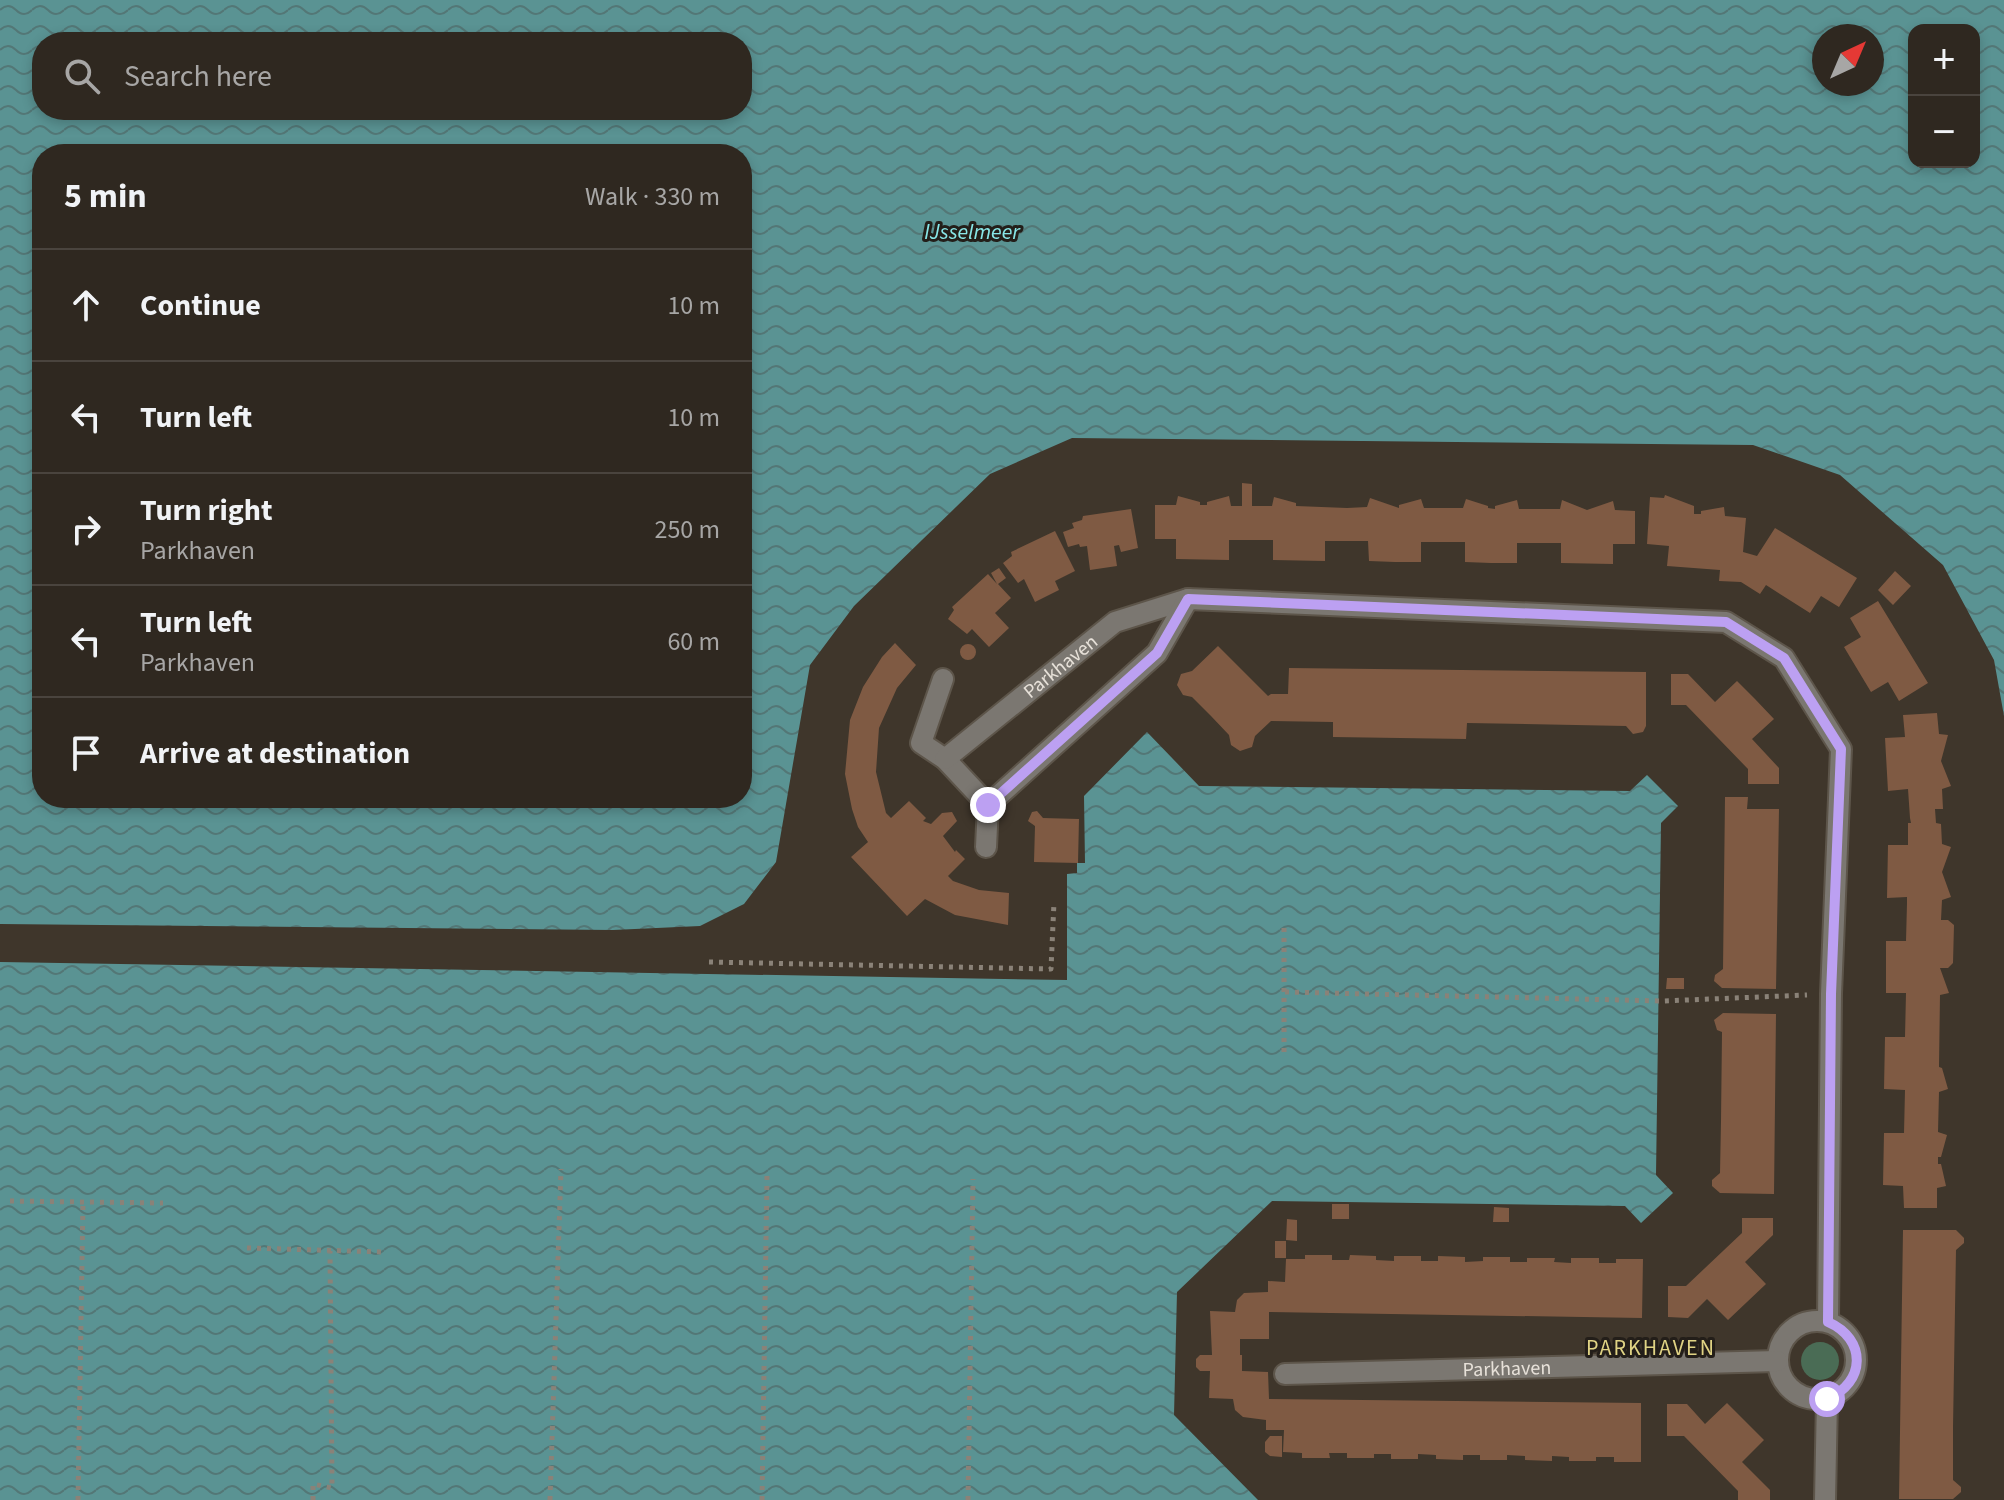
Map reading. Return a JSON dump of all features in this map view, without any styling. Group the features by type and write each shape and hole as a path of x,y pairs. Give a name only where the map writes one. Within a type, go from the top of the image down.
{"street":[{"name":"Parkhaven","path":"945,759 1115,622 1188,599 1726,622 1784,658 1841,749 1831,994 1828,1322"},
{"path":"986,847 988,805 1157,653 1188,599"},
{"path":"943,679 921,743 945,759 988,805"},
{"path":"1828,1322 1840,1327 1855,1348 1855,1374 1839,1394 1827,1399 1804,1398 1785,1384 1777,1361 1779,1349 1792,1329 1803,1323 1828,1322"},
{"name":"Parkhaven","path":"1285,1374 1777,1361"},
{"path":"1825,1500 1827,1399"}],"path":[{"path":"709,962 1051,969 1054,902"},
{"path":"1284,927 1284,1052"},
{"path":"1285,992 1663,1001 1831,994"},
{"path":"550,1500 561,1169"},
{"path":"762,1500 767,1174"},
{"path":"968,1500 973,1179"},
{"path":"10,1201 163,1203"},
{"path":"78,1500 83,1202"},
{"path":"247,1248 385,1252"},
{"path":"313,1500 313,1484 332,1488 330,1251"}],"green space":[{"path":"1820,1342 1833,1348 1839,1361 1833,1374 1820,1380 1807,1374 1801,1361 1807,1348"}],"water":[{"name":"IJsselmeer","path":"0,0 2004,0 2004,716 1994,660 1943,565 1840,475 1753,445 1072,438 990,474 854,606 810,665 776,862 744,904 700,926 613,930 0,924"},
{"path":"1147,732 1199,786 1630,791 1647,775 1678,806 1661,823 1656,1175 1673,1193 1641,1223 1625,1206 1272,1201 1177,1292 1174,1415 1258,1500 0,1500 0,962 1067,980 1067,874 1077,873 1077,863 1085,863 1084,796"}],"building":[{"path":"1242,483 1252,484 1252,506 1272,506 1274,497 1296,503 1296,506 1347,508 1367,507 1370,498 1399,508 1399,505 1421,499 1424,508 1463,508 1466,499 1495,509 1495,506 1517,500 1519,509 1560,509 1562,500 1587,510 1613,501 1615,510 1635,511 1635,544 1613,544 1613,564 1561,563 1561,543 1517,543 1517,563 1465,562 1465,542 1421,542 1421,562 1395,562 1369,561 1368,541 1325,541 1325,561 1273,560 1273,540 1229,540 1229,560 1176,559 1176,539 1155,539 1155,505 1176,505 1178,496 1207,505 1207,502 1229,496 1231,506 1242,506"},
{"path":"1665,495 1694,506 1694,514 1724,507 1725,516 1746,518 1743,552 1757,556 1775,528 1857,578 1839,607 1821,596 1810,613 1766,585 1760,594 1741,582 1719,581 1720,570 1667,566 1669,546 1647,544 1650,497 1664,498"},
{"path":"1131,509 1138,548 1121,552 1119,545 1114,546 1117,566 1090,570 1087,546 1080,547 1079,544 1068,547 1063,532 1074,528 1072,523 1082,520 1083,516"},
{"path":"1055,531 1075,571 1055,581 1059,590 1035,602 1024,579 1018,583 1003,563 1012,556 1011,552"},
{"path":"999,568 1006,578 998,584 1011,598 995,613 1009,628 989,647 972,629 967,634 948,619 954,610 952,607 988,574 997,584 991,573"},
{"path":"1895,571 1911,586 1893,605 1878,590"},
{"path":"1878,601 1928,683 1899,701 1888,682 1871,692 1844,647 1861,637 1850,618"},
{"path":"895,643 916,665 897,688 879,728 876,772 886,813 891,818 909,801 926,818 923,821 931,824 942,813 952,812 957,821 943,836 965,859 948,876 953,881 979,890 1009,893 1008,925 955,915 925,899 907,916 851,857 868,842 858,827 845,774 850,720 863,687"},
{"path":"968,644 974,646 974,658 968,660 962,658 960,652 962,646"},
{"path":"1218,646 1268,696 1288,694 1289,668 1646,672 1646,726 1643,732 1633,734 1626,726 1467,723 1466,739 1333,737 1333,722 1271,721 1255,736 1252,747 1240,751 1231,745 1229,735 1211,716 1192,697 1183,695 1177,685 1181,674 1192,671"},
{"path":"1671,674 1688,674 1715,702 1737,681 1755,699 1774,719 1752,739 1779,768 1779,784 1748,784 1748,769 1686,705 1671,705"},
{"path":"1937,713 1939,734 1948,735 1941,761 1951,786 1942,789 1943,809 1935,809 1936,823 1941,824 1942,844 1951,847 1942,872 1951,897 1942,900 1941,920 1948,920 1954,925 1953,963 1948,968 1940,968 1949,993 1940,995 1939,1067 1948,1089 1939,1092 1938,1132 1947,1135 1938,1164 1941,1164 1946,1186 1937,1188 1937,1208 1904,1208 1903,1186 1883,1185 1884,1133 1904,1133 1905,1090 1884,1089 1885,1037 1905,1037 1906,993 1886,993 1886,941 1906,941 1907,897 1887,898 1888,845 1908,845 1908,823 1911,823 1908,789 1888,791 1885,738 1905,737 1903,715"},
{"path":"1725,797 1748,797 1747,809 1779,809 1776,989 1722,988 1714,981 1715,975 1723,969"},
{"path":"1037,811 1043,818 1079,819 1078,863 1034,862 1035,826 1028,821 1032,812"},
{"path":"1667,978 1684,978 1684,989 1666,989"},
{"path":"1723,1013 1776,1014 1774,1194 1720,1193 1712,1186 1712,1180 1720,1173 1721,1121 1722,1032 1717,1030 1714,1020"},
{"path":"1332,1204 1349,1204 1349,1219 1332,1219"},
{"path":"1494,1207 1509,1208 1509,1222 1493,1222"},
{"path":"1742,1218 1773,1218 1773,1235 1745,1262 1766,1284 1728,1320 1707,1299 1688,1318 1668,1317 1668,1286 1686,1286 1742,1233"},
{"path":"1287,1219 1297,1220 1297,1241 1286,1240"},
{"path":"1903,1230 1956,1230 1964,1238 1964,1243 1956,1250 1953,1428 1953,1480 1961,1487 1961,1492 1953,1499 1899,1499"},
{"path":"1275,1241 1286,1241 1286,1258 1275,1258"},
{"path":"1305,1255 1332,1255 1332,1260 1349,1260 1350,1255 1376,1256 1376,1260 1394,1261 1394,1256 1421,1256 1421,1261 1438,1261 1438,1256 1465,1257 1465,1262 1483,1261 1483,1257 1510,1257 1510,1262 1527,1262 1527,1258 1555,1258 1554,1262 1571,1263 1571,1258 1599,1258 1599,1263 1616,1263 1616,1259 1643,1259 1642,1318 1269,1312 1269,1339 1240,1339 1242,1371 1268,1372 1269,1399 1641,1403 1641,1462 1614,1462 1614,1457 1596,1457 1596,1461 1569,1461 1569,1457 1552,1456 1552,1461 1525,1460 1525,1456 1507,1455 1507,1460 1480,1460 1480,1455 1463,1455 1463,1460 1436,1459 1436,1455 1418,1454 1418,1459 1391,1459 1391,1454 1374,1454 1374,1458 1347,1458 1347,1453 1329,1453 1330,1458 1302,1458 1302,1453 1283,1452 1284,1430 1266,1430 1266,1420 1243,1417 1235,1410 1233,1399 1209,1398 1210,1371 1200,1371 1196,1367 1196,1359 1200,1355 1212,1355 1210,1311 1235,1312 1237,1300 1244,1293 1268,1292 1268,1281 1285,1282 1286,1259 1305,1259"},
{"path":"1727,1403 1764,1440 1742,1462 1770,1490 1770,1500 1738,1500 1738,1491 1684,1436 1667,1436 1667,1404 1687,1404 1705,1424"},
{"path":"1270,1436 1282,1436 1282,1457 1270,1456 1265,1452 1265,1442"}],"district":[{"name":"PARKHAVEN","path":"1651,1347"}],"route":[{"path":"988,805 1157,653 1188,599 1726,622 1784,658 1841,749 1831,994 1828,1322 1840,1327 1849,1337 1857,1361 1855,1374 1848,1385 1839,1394 1827,1399"}]}
